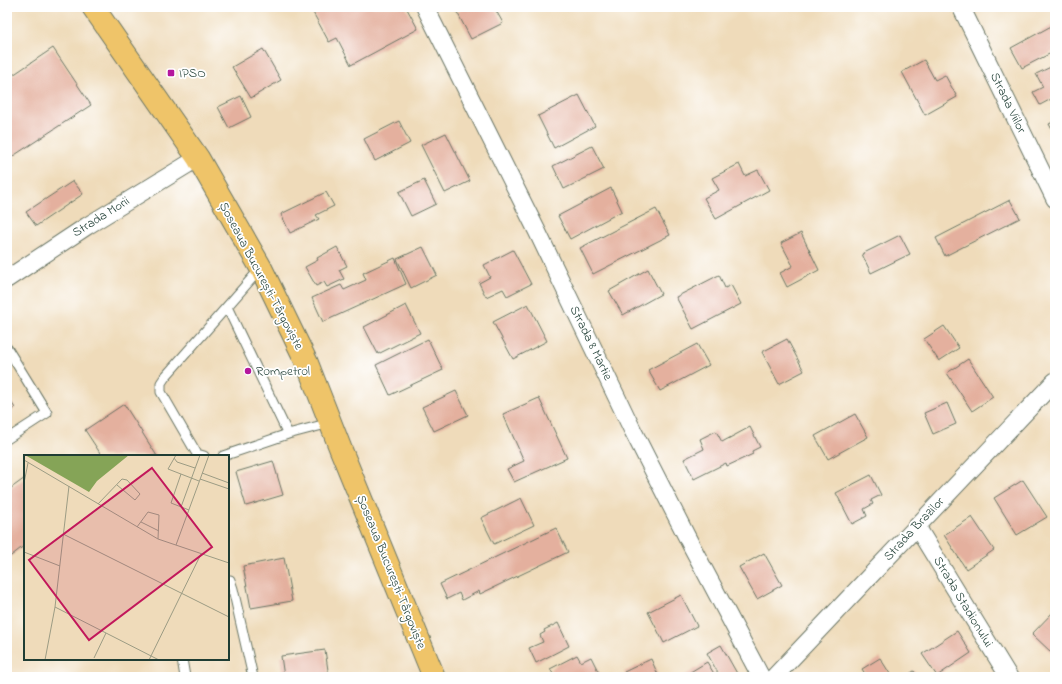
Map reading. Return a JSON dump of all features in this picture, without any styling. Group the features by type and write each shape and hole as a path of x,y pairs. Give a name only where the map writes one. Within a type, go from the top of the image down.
{"main road":[{"name":"Șoseaua București-Târgoviște","path":"93,7 198,158 260,268 307,363 434,677"}],"street":[{"name":"Strada 8 Martie","path":"425,7 691,546 761,677"},
{"name":"Strada Viilor","path":"961,7 1055,199"},
{"name":"Strada Morii","path":"7,279 87,226 198,158"},
{"name":"Strada Brazilor","path":"774,677 1055,381"},
{"name":"Strada Stadionului","path":"917,527 1009,677"}],"lane":[{"path":"200,455 197,454 161,392 161,383 260,268"},
{"path":"227,308 288,434"},
{"path":"7,348 47,413 7,439"},
{"path":"226,455 288,434 330,423"},
{"path":"229,580 233,589 253,677"},
{"path":"182,660 185,677"}],"building":[{"path":"310,7 406,7 418,29 351,65 337,38 329,42"},
{"path":"467,7 494,7 503,23 471,39 457,12"},
{"path":"1055,24 1055,51 1022,68 1011,48"},
{"path":"53,48 91,105 7,160 7,79"},
{"path":"263,49 281,80 251,98 232,67"},
{"path":"924,60 935,80 945,75 957,97 925,115 902,72"},
{"path":"1055,65 1055,97 1040,105 1033,92 1043,87 1036,74"},
{"path":"579,95 595,126 554,148 538,116"},
{"path":"241,96 251,117 229,128 218,107"},
{"path":"399,121 410,143 375,161 364,139"},
{"path":"1055,121 1055,135 1049,124"},
{"path":"446,133 470,181 445,193 421,145"},
{"path":"592,146 604,169 564,189 553,166"},
{"path":"739,164 745,176 758,170 769,190 716,219 704,198 719,190 712,178"},
{"path":"424,180 436,204 411,216 399,192"},
{"path":"73,181 83,194 36,226 26,212"},
{"path":"611,188 622,211 570,239 558,216"},
{"path":"326,192 334,206 316,215 319,219 290,233 281,214"},
{"path":"1010,200 1020,218 945,256 936,238"},
{"path":"656,209 670,235 593,274 580,248"},
{"path":"801,233 819,270 787,287 780,273 793,266 781,243"},
{"path":"900,235 910,254 871,273 862,254"},
{"path":"337,247 347,266 339,270 344,279 327,287 324,282 316,286 305,267 318,260 317,258"},
{"path":"423,247 437,275 411,288 397,259"},
{"path":"513,250 531,284 507,296 503,289 486,297 479,283 490,277 484,265"},
{"path":"395,258 406,284 323,322 312,298 341,285 344,290 366,280 363,273"},
{"path":"648,269 661,294 623,315 609,291"},
{"path":"719,275 725,288 731,285 741,304 693,329 676,297"},
{"path":"528,304 547,341 513,359 493,322"},
{"path":"406,305 420,333 378,354 364,327"},
{"path":"944,326 959,348 939,361 924,339"},
{"path":"428,339 443,370 390,395 376,365"},
{"path":"787,339 804,371 779,384 762,352"},
{"path":"697,344 709,365 660,391 648,370"},
{"path":"968,359 993,397 972,411 947,373"},
{"path":"456,391 468,415 434,431 422,407"},
{"path":"7,396 15,408 7,413"},
{"path":"539,398 567,458 514,482 507,469 524,461 503,414"},
{"path":"947,403 956,424 933,434 924,413"},
{"path":"124,404 156,455 101,455 85,430"},
{"path":"855,414 868,437 828,459 815,436"},
{"path":"750,427 760,447 752,451 753,454 727,466 726,463 694,479 684,459 704,449 700,439 716,431 722,442"},
{"path":"273,461 283,495 246,506 236,472"},
{"path":"871,475 881,495 871,500 873,504 864,509 867,516 852,524 836,493"},
{"path":"24,479 24,546 7,559 7,491"},
{"path":"1023,480 1047,517 1017,535 994,498"},
{"path":"521,498 534,525 494,544 481,518"},
{"path":"972,517 994,550 966,569 944,535"},
{"path":"556,528 568,552 480,594 479,591 462,600 459,593 447,599 440,584"},
{"path":"764,553 782,585 757,599 739,567"},
{"path":"284,558 292,601 251,608 243,566"},
{"path":"681,595 697,626 664,643 648,612"},
{"path":"1055,610 1055,652 1053,654 1032,634"},
{"path":"558,623 569,646 536,663 529,648 543,642 540,635 545,632 544,630"},
{"path":"957,631 971,653 937,676 922,654"},
{"path":"721,645 739,677 720,677 707,653"},
{"path":"325,650 329,677 284,677 281,656"},
{"path":"577,655 581,662 591,657 601,677 555,677 550,669"},
{"path":"880,658 892,677 867,677 862,669"},
{"path":"651,659 659,677 627,677 624,672"},
{"path":"707,662 716,677 682,677"},
{"path":"914,671 918,677 904,677"},
{"path":"240,674 240,677 224,677 224,676"}],"place":[{"name":"IPSO","path":"171,73"},
{"name":"Rompetrol","path":"248,371"}]}
